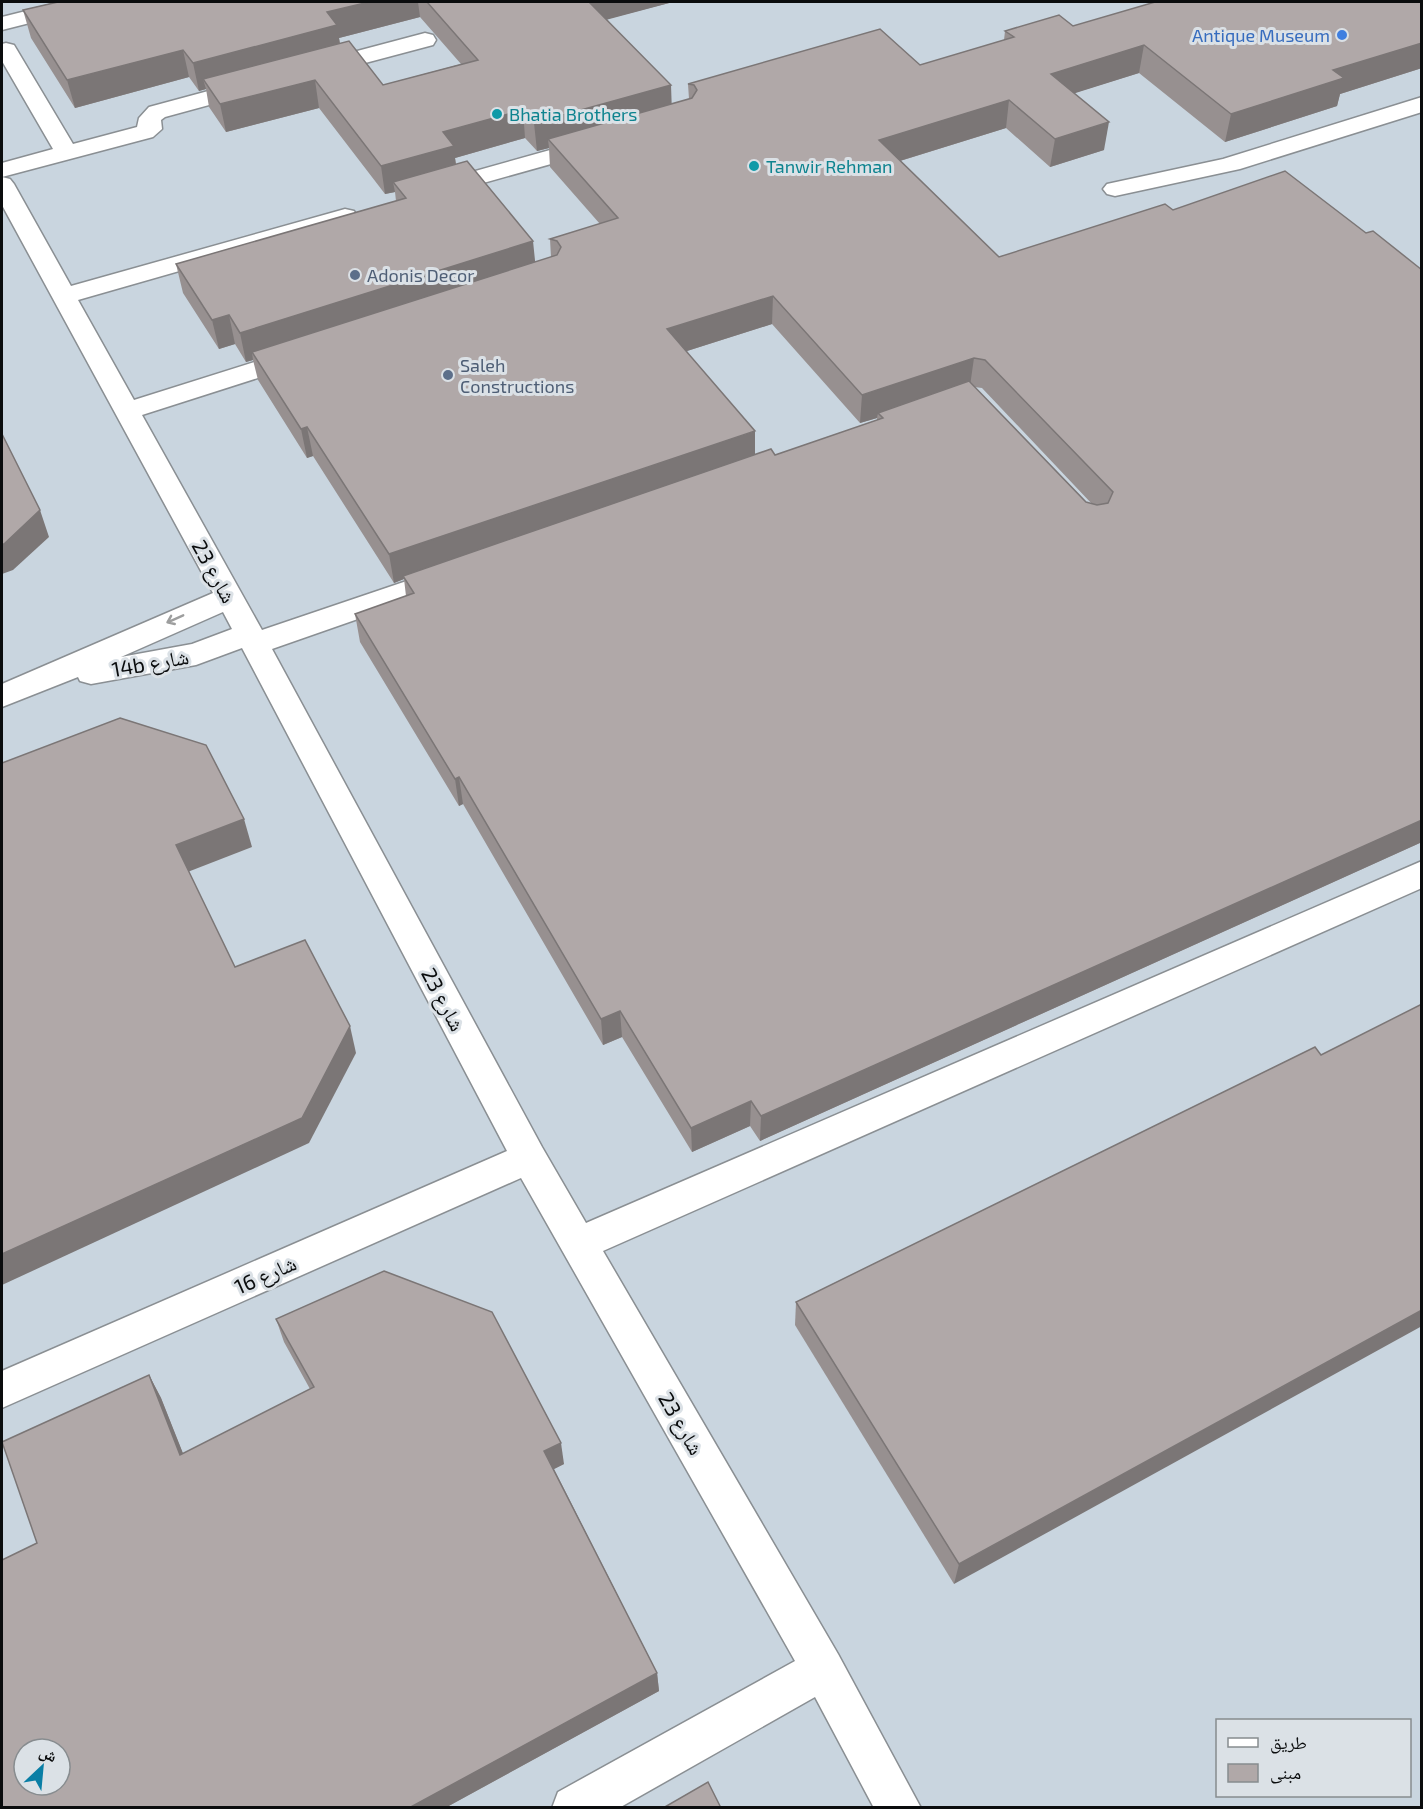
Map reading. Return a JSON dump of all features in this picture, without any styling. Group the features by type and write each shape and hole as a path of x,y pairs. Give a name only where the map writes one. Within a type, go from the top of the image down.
{"street":[{"path":"2,24 86,2"},
{"path":"300,74 425,40"},
{"path":"6,50 66,152"},
{"path":"2,170 145,132 150,129 150,118 157,112 266,83"},
{"path":"1115,189 1153,184 1225,167 1422,104"},
{"path":"420,194 615,139"},
{"name":"شارع 23","path":"2,184 230,598 529,1158 823,1669 899,1808"},
{"path":"63,296 362,211"},
{"path":"126,411 321,349"},
{"name":"14b شارع","path":"48,680 196,654 252,639 467,570"},
{"name":"14b شارع","path":"2,696 48,680 171,621 230,598"},
{"path":"578,1244 1422,874"},
{"name":"شارع 16","path":"2,1390 529,1158"},
{"path":"574,1808 823,1669"}],"shaded area":[{"path":"2,2 1421,2 1421,1807 2,1808"}],"building":[{"path":"58,2 369,2 327,12 337,25 193,63 183,50 67,80 23,10"},
{"path":"427,2 589,2 671,85 534,123 523,110 443,132 454,146 381,166 315,80 220,104 203,79 349,41 383,85 478,60"},
{"path":"1155,2 1422,2 1422,43 1333,70 1344,78 1231,114 1144,45 1051,74 1109,122 1055,139 1009,100 879,140 999,257 1165,204 1173,210 1285,171 1366,233 1373,231 1422,270 1422,820 761,1116 751,1101 691,1128 620,1011 601,1019 459,777 455,779 355,614 414,593 403,576 771,449 775,455 883,418 878,413 969,381 1086,502 1097,505 1108,503 1113,492 985,360 974,358 862,395 773,296 667,329 755,431 389,554 307,427 301,429 252,352 557,255 561,247 557,241 550,239 618,218 548,139 692,98 697,90 694,85 688,84 880,29 920,65 1014,37 1005,31 1059,15 1073,26"},
{"path":"467,161 533,241 240,333 229,315 212,320 176,264 406,198 393,182"},
{"path":"2,434 40,510 4,544 2,544"},
{"path":"120,718 206,745 244,819 176,845 235,967 305,940 350,1026 302,1118 2,1254 2,763"},
{"path":"1422,1004 1422,1310 959,1564 796,1302 1315,1047 1321,1055"},
{"path":"384,1271 492,1312 561,1443 544,1451 657,1673 409,1808 2,1808 2,1560 37,1543 2,1442 149,1375 180,1455 314,1387 276,1319"},
{"path":"708,1782 721,1808 663,1808"}],"place":[{"name":"Antique Museum","path":"1342,35"},
{"name":"Bhatia Brothers","path":"497,114"},
{"name":"Tanwir Rehman","path":"754,166"},
{"name":"Adonis Decor","path":"355,275"},
{"name":"Saleh Constructions","path":"448,375"}]}
